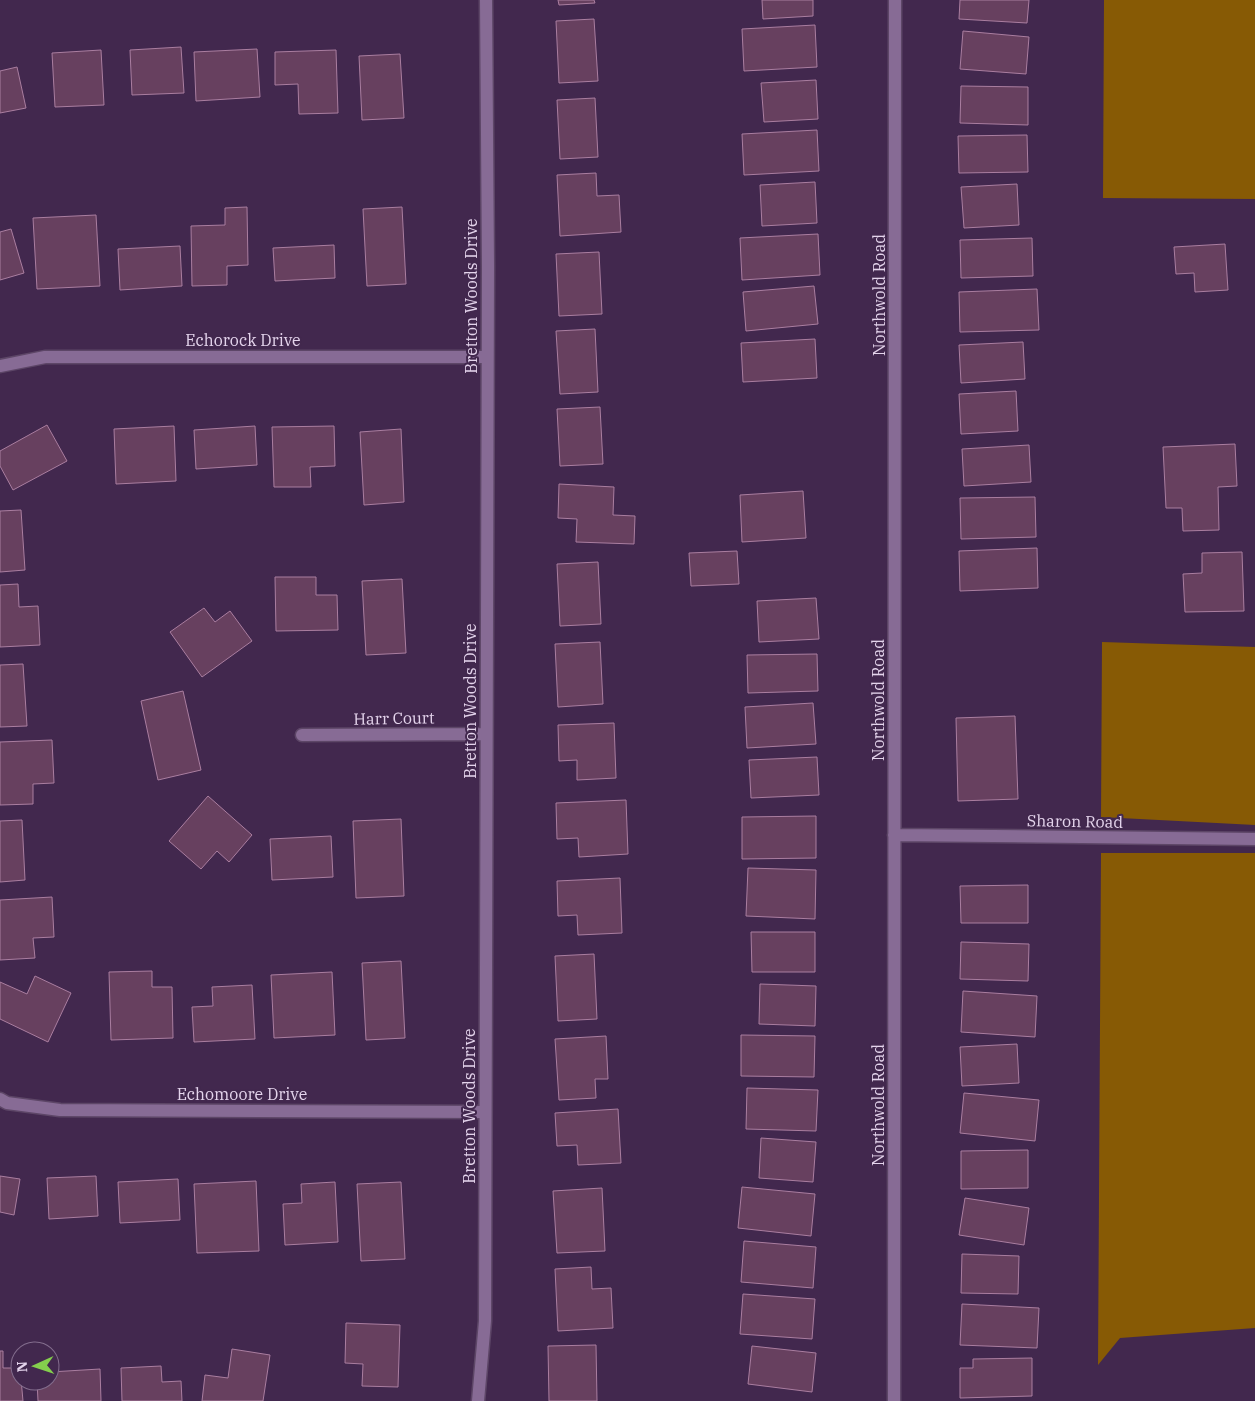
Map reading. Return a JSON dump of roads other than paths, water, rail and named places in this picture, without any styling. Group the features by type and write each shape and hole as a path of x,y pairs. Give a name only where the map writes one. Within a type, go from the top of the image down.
{"street":[{"name":"Bretton Woods Drive","path":"478,1401 485,1321 486,0"},
{"name":"Northwold Road","path":"894,1401 895,0"},
{"name":"Echorock Drive","path":"0,366 45,356 487,357"},
{"name":"Harr Court","path":"302,735 486,734"},
{"name":"Sharon Road","path":"894,835 1255,839"},
{"name":"Echomoore Drive","path":"0,1099 8,1103 60,1110 485,1112"}]}
